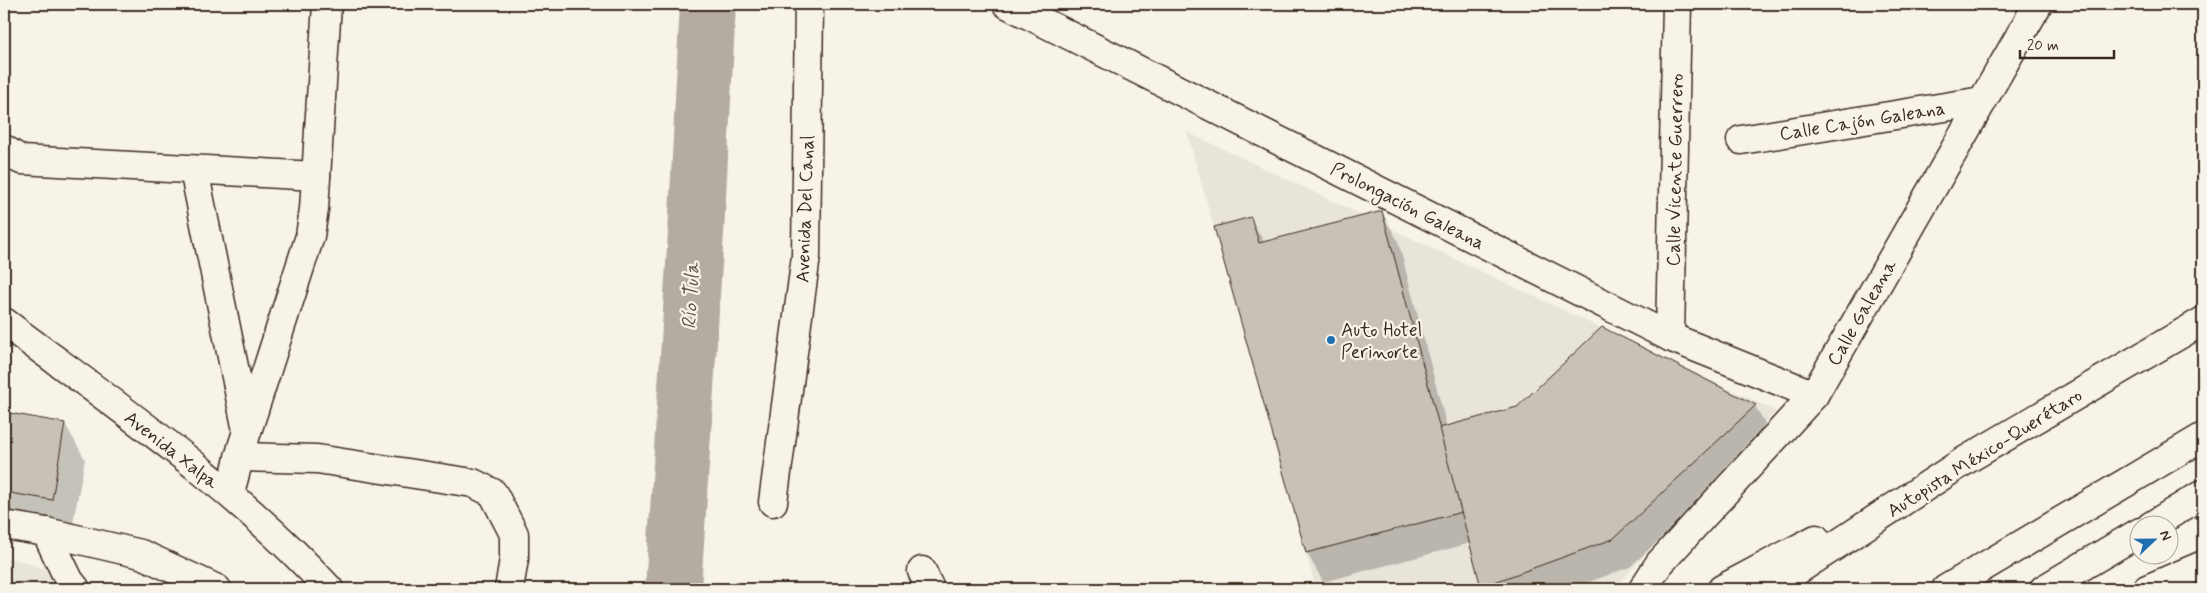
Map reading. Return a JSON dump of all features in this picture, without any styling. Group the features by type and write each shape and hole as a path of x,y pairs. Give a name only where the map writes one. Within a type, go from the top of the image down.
{"main road":[{"path":"230,493 243,445 310,236 314,209 327,4"},
{"name":"Avenida Del Canal","path":"773,502 806,256 809,4"},
{"name":"Prolongación Galeana","path":"1007,4 1670,337 1814,395"},
{"name":"Calle Vicente Guerrero","path":"1670,337 1677,4"},
{"name":"Calle Galeana","path":"1643,589 1659,564 1814,395 2038,4"},
{"name":"Calle Cajón Galeana","path":"1741,140 1982,101"},
{"path":"4,149 21,160 316,176"},
{"path":"194,170 243,445"},
{"name":"Autopista México-Querétaro","path":"1769,589 1966,460 2203,321"},
{"name":"Avenida Xalpa","path":"4,322 187,458 230,493 301,559 329,589"},
{"path":"1946,589 2203,438"},
{"path":"243,445 317,459 473,483 493,493 514,534 514,559 510,589"},
{"path":"1722,589 1966,460"},
{"path":"2167,516 2203,494"},
{"path":"4,525 46,532 141,554 217,589"},
{"path":"46,532 69,580 76,589"},
{"path":"2044,589 2130,538"},
{"path":"2147,589 2203,566"},
{"path":"2165,589 2203,566"}],"shaded area":[{"path":"1187,132 1776,411 1614,589 1316,589"},
{"path":"4,558 16,559 102,589 4,589"}],"building":[{"name":"Auto Hotel Perinorte","path":"1382,211 1462,512 1306,553 1214,227 1251,217 1259,243"},
{"path":"1602,327 1756,405 1613,539 1481,587 1439,428 1517,407"},
{"path":"4,412 65,423 52,500 4,492"}],"waterway":[{"name":"Río Tula","path":"673,589 696,233 708,4"}],"place":[{"name":"Auto Hotel Perinorte","path":"1331,340"}]}
